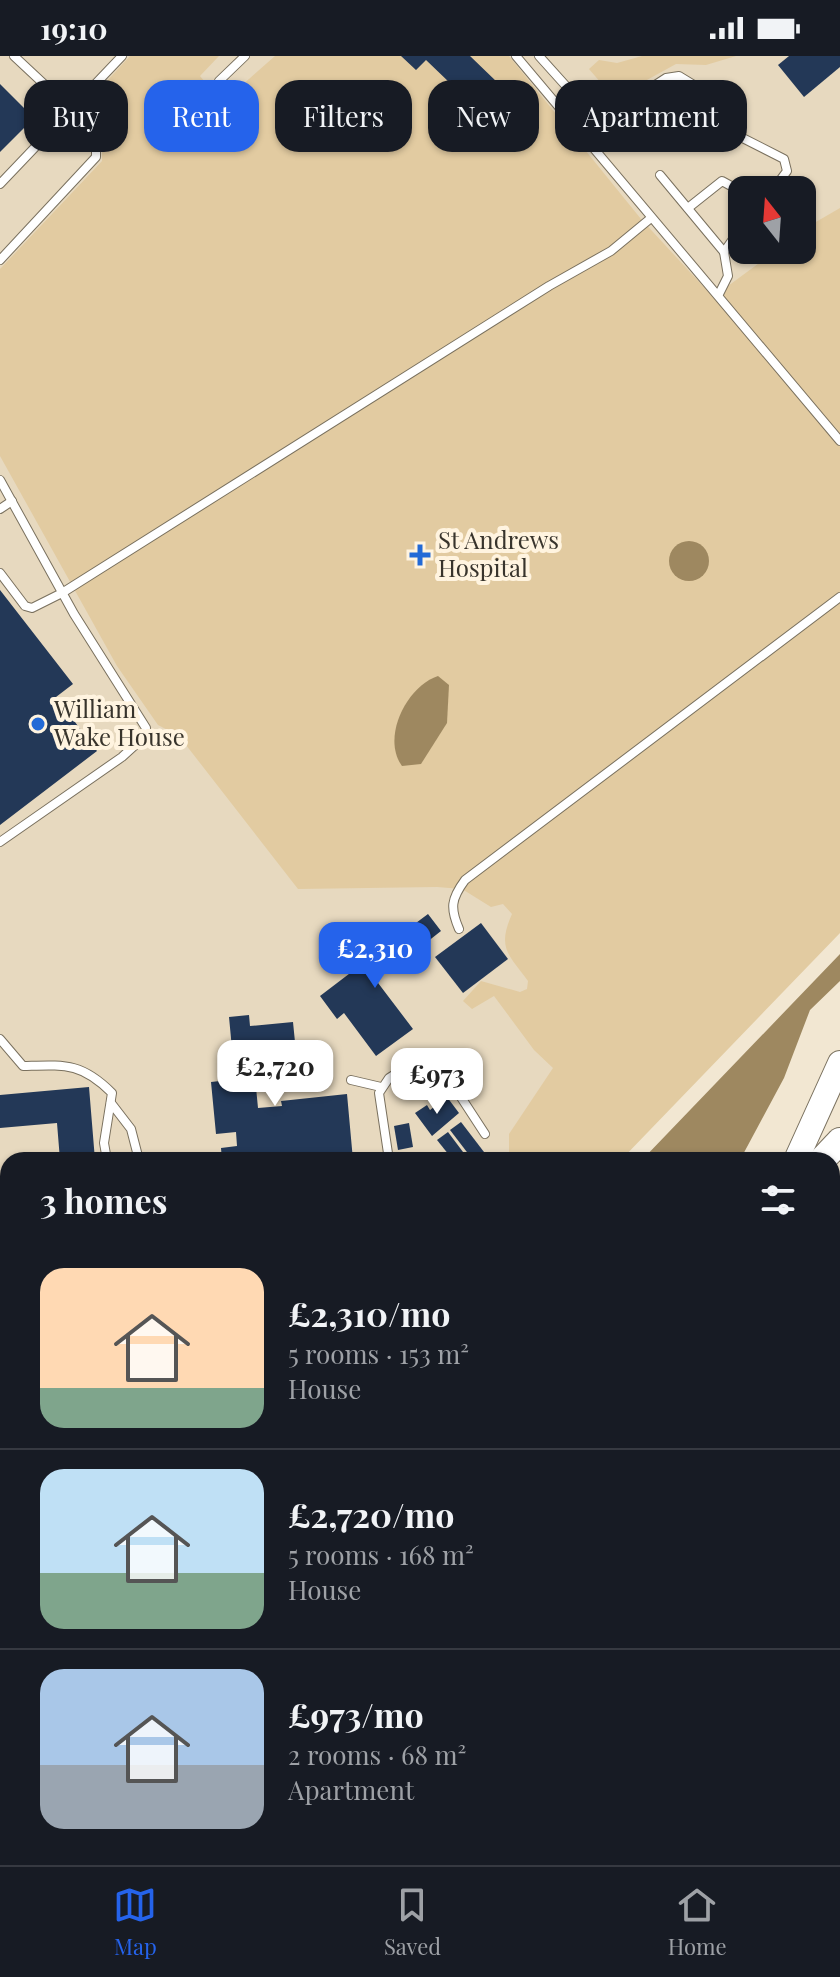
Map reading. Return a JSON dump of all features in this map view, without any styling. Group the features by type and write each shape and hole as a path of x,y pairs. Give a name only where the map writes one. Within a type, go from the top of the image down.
{"main road":[{"path":"800,1152 840,1063"}],"lane":[{"path":"14,56 40,80"},
{"path":"98,80 122,56"},
{"path":"220,80 245,56"},
{"path":"516,56 840,441"},
{"path":"539,56 561,80"},
{"path":"663,80 679,76 686,80"},
{"path":"747,140 784,159 787,171 783,176"},
{"path":"0,184 29,152"},
{"path":"0,260 96,157 96,152"},
{"path":"660,175 724,252 728,276 719,294"},
{"path":"688,208 722,181 728,184"},
{"path":"0,573 25,606 32,608 62,593 549,286 611,251 651,218"},
{"path":"724,252 728,246"},
{"path":"0,480 62,593 146,728 145,736 122,757 0,842"},
{"path":"0,509 12,501"},
{"path":"459,929 452,905 453,897 465,880 840,597"},
{"path":"0,1039 23,1066 68,1065 94,1075 112,1093 104,1143 106,1152"},
{"path":"387,1152 377,1103 381,1087 420,1058 438,1062 485,1134"},
{"path":"351,1080 381,1087"},
{"path":"111,1103 131,1129 137,1152"}],"shaded area":[{"name":"St Andrews Hospital","path":"0,56 840,56 840,861 588,1152 0,1152"},
{"name":"St Andrews Hospital","path":"130,56 219,56 200,76 203,80 144,80 144,152 259,152 259,80 248,80 275,56 509,56 528,80 428,80 428,152 539,152 539,93 555,113 555,152 587,152 641,219 713,297 758,264 816,264 816,222 840,208 840,933 629,1152 509,1152 509,1134 553,1068 534,1050 494,996 472,1009 463,1001 481,981 520,992 527,989 528,981 510,957 505,943 512,914 503,904 491,907 462,889 298,889 179,736 158,725 117,666 0,456 0,269 102,161 102,152 128,152 128,80 108,80"},
{"path":"642,56 736,56 706,65 676,64 647,80 598,80 589,69 599,60 617,63"},
{"path":"689,541 703,547 709,561 703,575 689,581 675,575 669,561 675,547"},
{"path":"438,676 449,685 447,723 421,764 402,766 394,741 400,714 416,690"},
{"path":"840,954 840,981 810,1010 784,1078 744,1152 650,1152"}],"building":[{"path":"401,56 470,56 495,80 447,80 426,60 416,70"},
{"path":"789,56 840,56 840,67 804,97 778,65"},
{"path":"0,84 24,108 24,128 0,152"},
{"name":"William Wake House","path":"0,590 73,684 56,697 97,751 0,825"},
{"path":"428,914 441,931 427,942 423,936 372,975 413,1029 376,1056 344,1013 337,1019 320,996 362,964 349,946 363,935 377,952"},
{"path":"481,923 508,959 463,993 435,957"},
{"path":"249,1015 250,1026 293,1022 295,1042 252,1046 258,1108 282,1106 281,1101 347,1094 352,1152 221,1152 221,1148 237,1146 236,1132 216,1134 211,1082 220,1081 219,1071 234,1070 229,1017"},
{"path":"89,1087 94,1152 59,1152 57,1123 0,1128 0,1095"},
{"path":"447,1097 459,1113 432,1136 415,1113 427,1105 430,1110"},
{"path":"461,1122 484,1152 467,1152 450,1130"},
{"path":"409,1123 413,1147 398,1150 394,1126"},
{"path":"448,1132 463,1152 447,1152 437,1140"}],"place":[{"name":"St Andrews Hospital","path":"420,555"},
{"name":"William Wake House","path":"38,724"}]}
